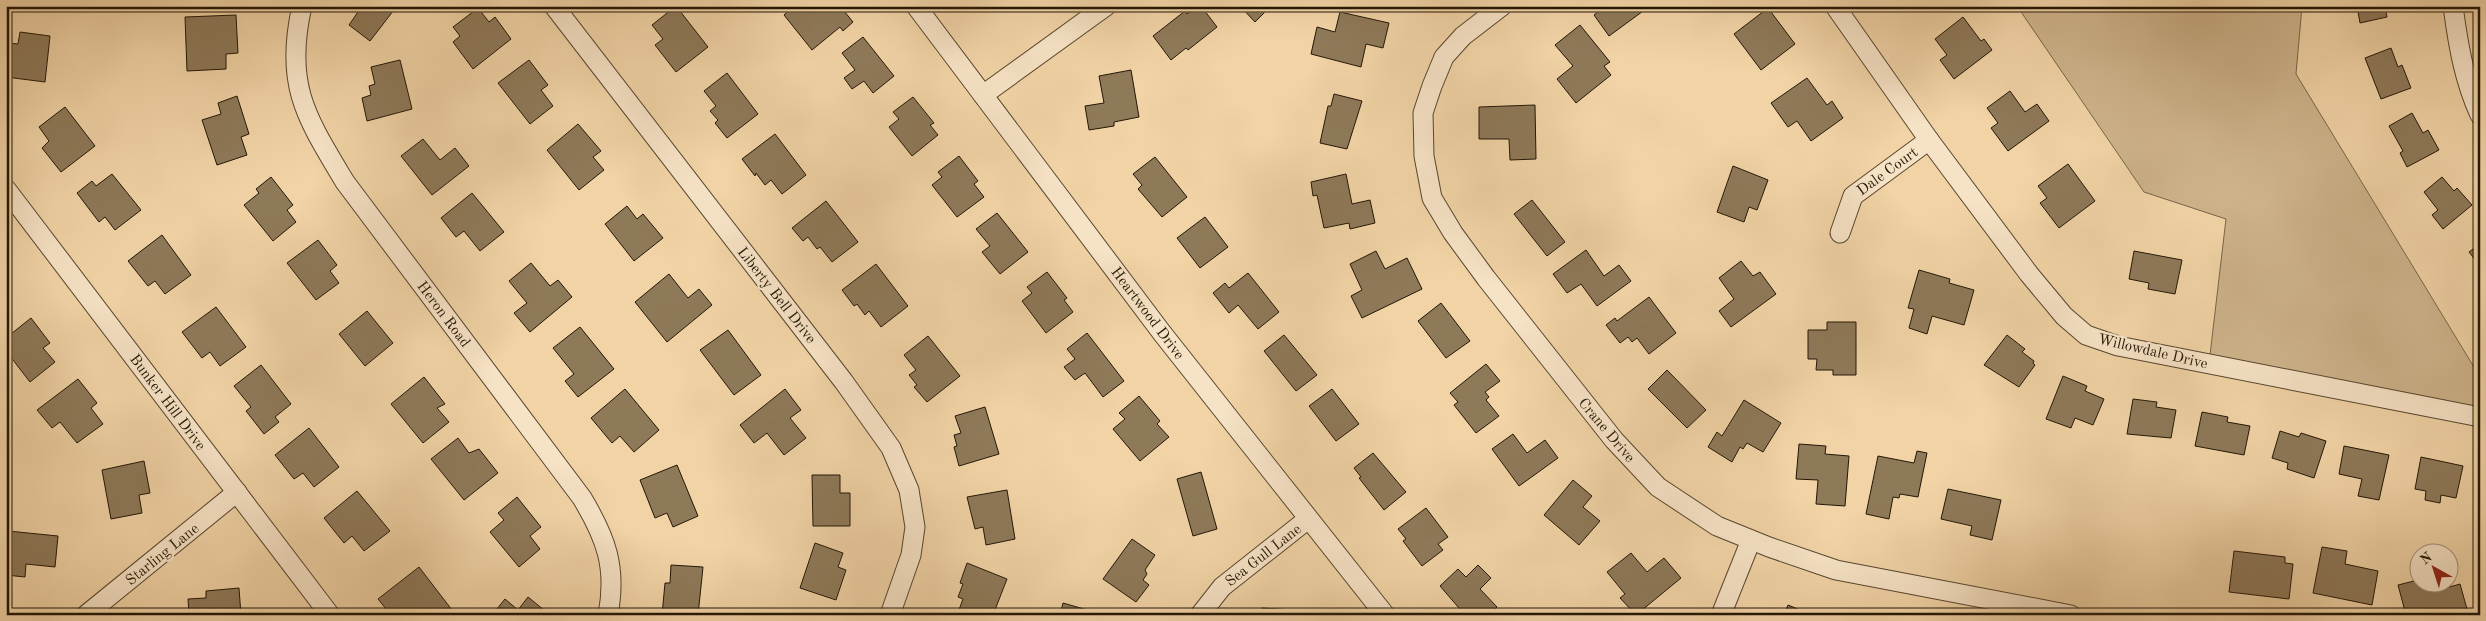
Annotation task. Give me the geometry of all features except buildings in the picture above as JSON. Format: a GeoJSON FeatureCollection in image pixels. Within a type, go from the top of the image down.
{"type":"FeatureCollection","features":[{"type":"Feature","properties":{"kind":"street","name":"Heron Road"},"geometry":{"type":"LineString","coordinates":[[302,6],[298,24],[295,61],[299,94],[314,130],[345,182],[582,498],[601,529],[611,566],[611,600],[608,615]]}},
{"type":"Feature","properties":{"kind":"street","name":"Liberty Bell Drive"},"geometry":{"type":"LineString","coordinates":[[554,6],[844,382],[891,448],[909,490],[915,527],[911,555],[890,615]]}},
{"type":"Feature","properties":{"kind":"street","name":"Heartwood Drive"},"geometry":{"type":"LineString","coordinates":[[916,6],[1162,332],[1385,615]]}},
{"type":"Feature","properties":{"kind":"street"},"geometry":{"type":"LineString","coordinates":[[983,95],[1106,6]]}},
{"type":"Feature","properties":{"kind":"street","name":"Crane Drive"},"geometry":{"type":"LineString","coordinates":[[1502,6],[1463,36],[1444,57],[1432,86],[1423,112],[1424,156],[1432,198],[1453,233],[1486,278],[1614,440],[1658,487],[1717,526],[1751,540],[1836,570],[2071,615]]}},
{"type":"Feature","properties":{"kind":"street","name":"Willowdale Drive"},"geometry":{"type":"LineString","coordinates":[[1835,6],[1929,140],[2028,274],[2064,316],[2086,334],[2118,346],[2480,417]]}},
{"type":"Feature","properties":{"kind":"street"},"geometry":{"type":"LineString","coordinates":[[2453,6],[2459,53],[2470,95],[2480,115]]}},
{"type":"Feature","properties":{"kind":"street","name":"Dale Court"},"geometry":{"type":"LineString","coordinates":[[1840,233],[1853,196],[1929,140]]}},
{"type":"Feature","properties":{"kind":"street","name":"Bunker Hill Drive"},"geometry":{"type":"LineString","coordinates":[[6,189],[330,615]]}},
{"type":"Feature","properties":{"kind":"street","name":"Starling Lane"},"geometry":{"type":"LineString","coordinates":[[86,615],[238,492]]}},
{"type":"Feature","properties":{"kind":"street","name":"Sea Gull Lane"},"geometry":{"type":"LineString","coordinates":[[1200,615],[1222,587],[1308,519]]}},
{"type":"Feature","properties":{"kind":"street"},"geometry":{"type":"LineString","coordinates":[[1721,615],[1751,540]]}},
{"type":"Feature","properties":{"kind":"shaded area"},"geometry":{"type":"Polygon","coordinates":[[[2017,6],[2302,6],[2296,74],[2480,377],[2480,415],[2210,355],[2226,219],[2144,192],[2017,6]]]}}]}
